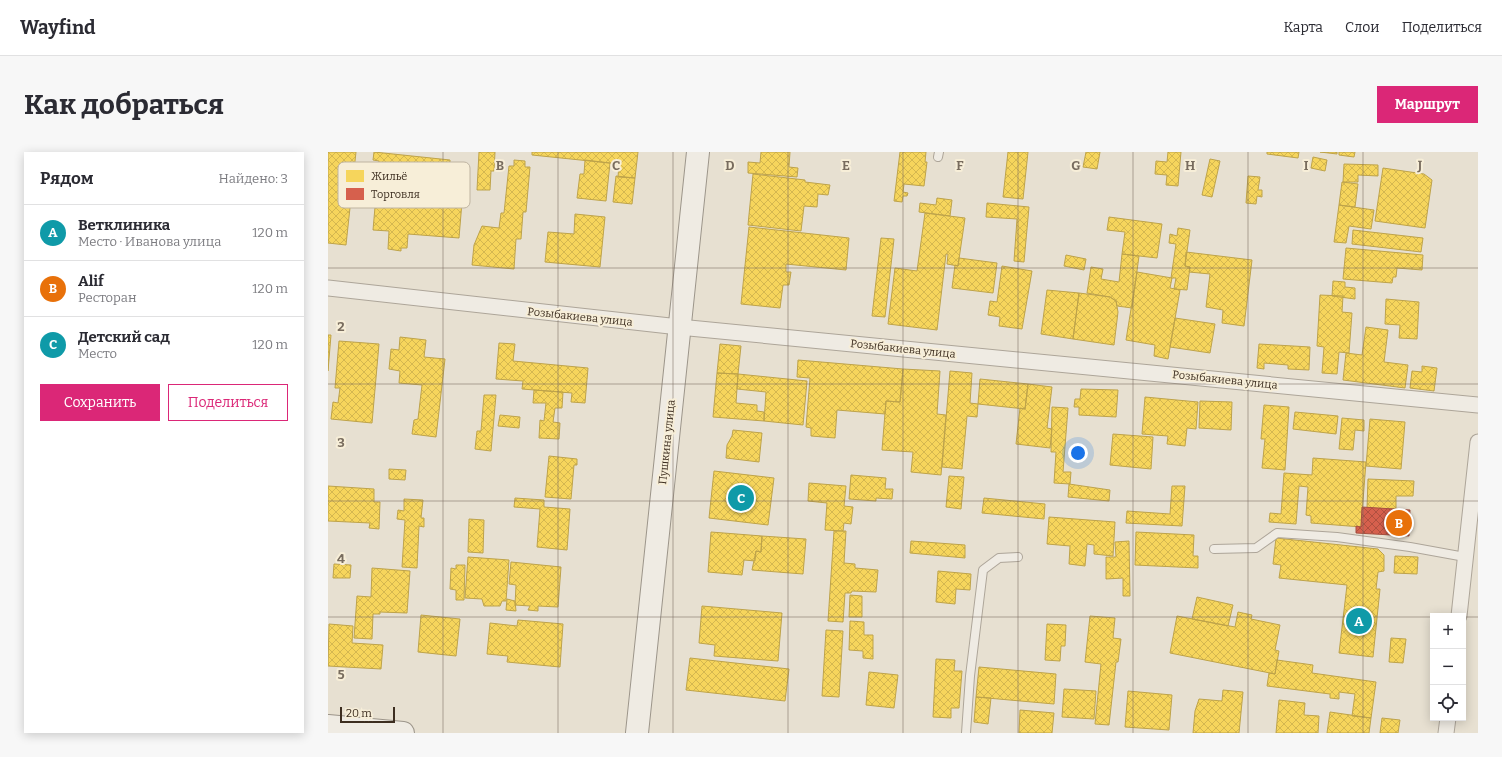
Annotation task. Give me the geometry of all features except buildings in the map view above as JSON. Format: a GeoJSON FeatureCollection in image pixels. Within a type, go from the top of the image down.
{"type":"FeatureCollection","features":[{"type":"Feature","properties":{"kind":"main road","name":"Пушкина улица"},"geometry":{"type":"LineString","coordinates":[[637,733],[698,152]]}},
{"type":"Feature","properties":{"kind":"main road"},"geometry":{"type":"LineString","coordinates":[[328,726],[403,733]]}},
{"type":"Feature","properties":{"kind":"street","name":"Розыбакиева улица"},"geometry":{"type":"LineString","coordinates":[[328,288],[679,327],[1478,405]]}},
{"type":"Feature","properties":{"kind":"street"},"geometry":{"type":"LineString","coordinates":[[1459,613],[1478,442]]}},
{"type":"Feature","properties":{"kind":"street"},"geometry":{"type":"LineString","coordinates":[[1446,733],[1448,721]]}},
{"type":"Feature","properties":{"kind":"lane"},"geometry":{"type":"LineString","coordinates":[[1214,548],[1256,548],[1277,533],[1337,537],[1410,547],[1465,557]]}},
{"type":"Feature","properties":{"kind":"lane"},"geometry":{"type":"LineString","coordinates":[[966,733],[970,676],[984,570],[999,558],[1018,558]]}},
{"type":"Feature","properties":{"kind":"place","name":"Детский сад"},"geometry":{"type":"Point","coordinates":[741,498]}},
{"type":"Feature","properties":{"kind":"place","name":"Alif"},"geometry":{"type":"Point","coordinates":[1399,523]}},
{"type":"Feature","properties":{"kind":"place","name":"Ветклиника"},"geometry":{"type":"Point","coordinates":[1359,621]}}]}
